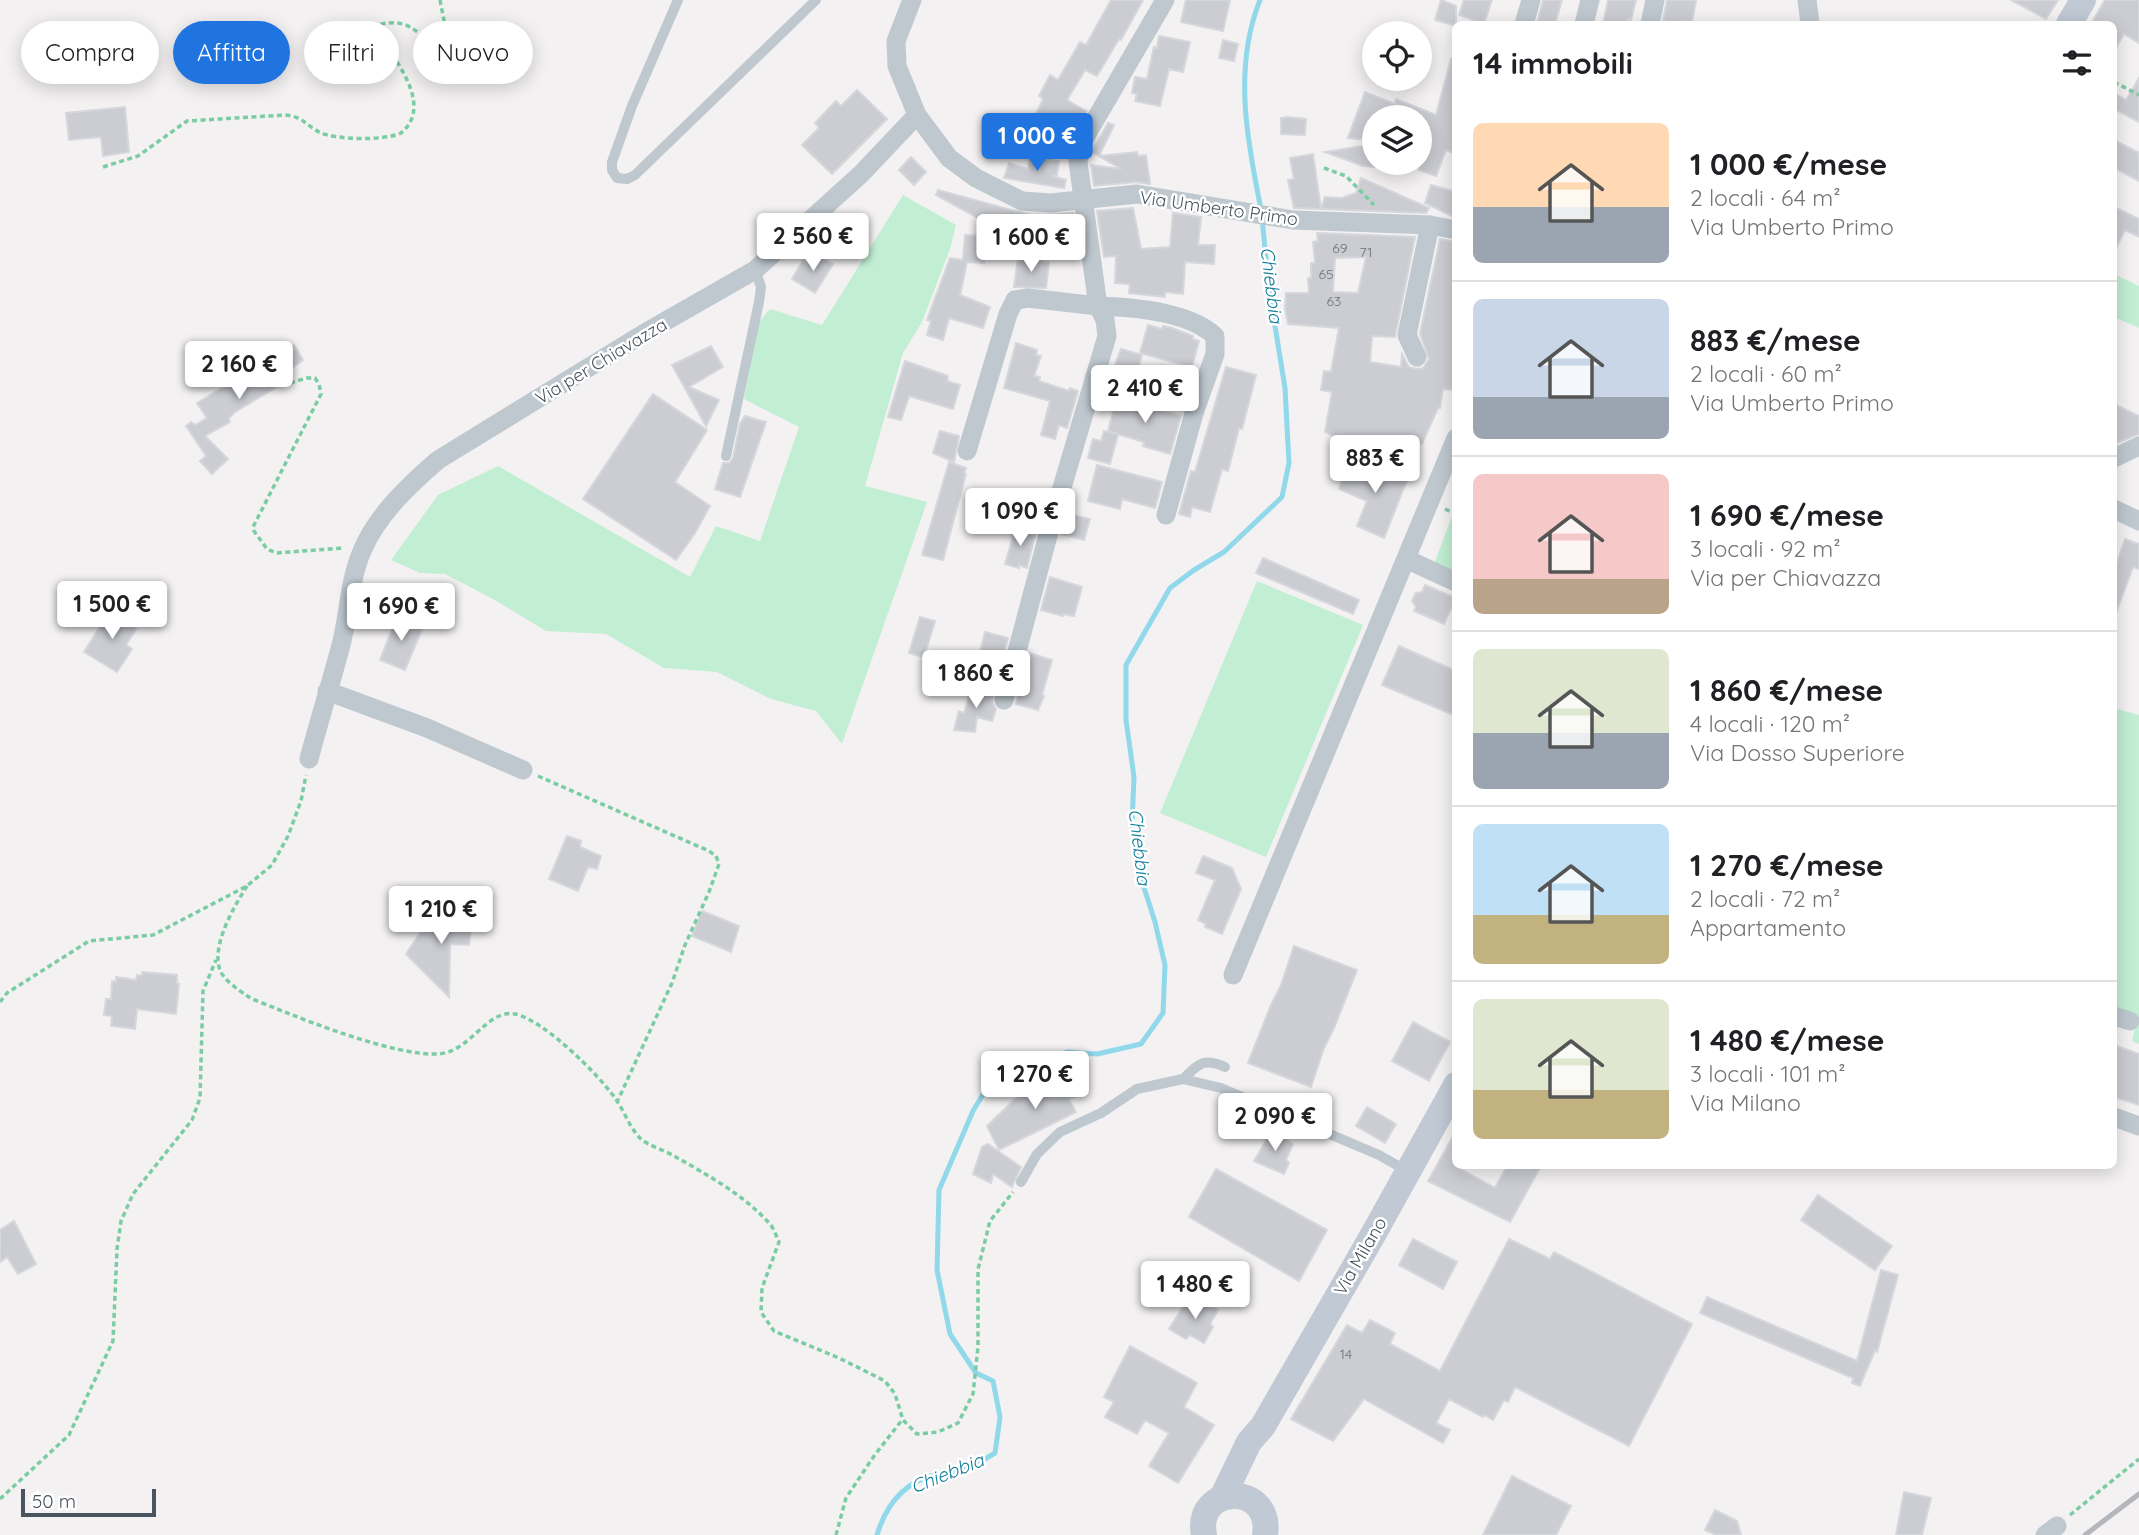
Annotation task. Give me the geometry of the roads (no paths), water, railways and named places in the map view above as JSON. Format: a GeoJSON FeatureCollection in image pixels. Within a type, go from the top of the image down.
{"type":"FeatureCollection","features":[{"type":"Feature","properties":{"kind":"main road"},"geometry":{"type":"LineString","coordinates":[[2071,21],[2083,0]]}},
{"type":"Feature","properties":{"kind":"main road","name":"Via Milano"},"geometry":{"type":"LineString","coordinates":[[1201,1530],[1206,1511],[1222,1498],[1249,1442],[1263,1426],[1452,1092]]}},
{"type":"Feature","properties":{"kind":"main road","name":"Via Milano"},"geometry":{"type":"LineString","coordinates":[[1263,1426],[1254,1473],[1266,1526]]}},
{"type":"Feature","properties":{"kind":"main road","name":"Via Milano"},"geometry":{"type":"LineString","coordinates":[[1222,1498],[1242,1496],[1266,1526]]}},
{"type":"Feature","properties":{"kind":"street"},"geometry":{"type":"LineString","coordinates":[[912,0],[896,41],[897,66],[917,115]]}},
{"type":"Feature","properties":{"kind":"street"},"geometry":{"type":"LineString","coordinates":[[1004,700],[1050,528],[1107,336],[1105,320],[1098,306],[1079,162],[1081,144],[1165,0]]}},
{"type":"Feature","properties":{"kind":"street"},"geometry":{"type":"LineString","coordinates":[[1525,21],[1531,0]]}},
{"type":"Feature","properties":{"kind":"street"},"geometry":{"type":"LineString","coordinates":[[1585,21],[1590,0]]}},
{"type":"Feature","properties":{"kind":"street"},"geometry":{"type":"LineString","coordinates":[[1651,21],[1655,0]]}},
{"type":"Feature","properties":{"kind":"street"},"geometry":{"type":"LineString","coordinates":[[1807,0],[1810,21]]}},
{"type":"Feature","properties":{"kind":"street","name":"Via Umberto Primo"},"geometry":{"type":"LineString","coordinates":[[917,115],[949,158],[998,191],[1022,201],[1085,201],[1137,194],[1293,220],[1430,225],[1452,229]]}},
{"type":"Feature","properties":{"kind":"street","name":"Via per Chiavazza"},"geometry":{"type":"LineString","coordinates":[[310,759],[362,550],[379,522],[411,483],[438,460],[643,334],[755,270],[861,174],[917,115]]}},
{"type":"Feature","properties":{"kind":"street"},"geometry":{"type":"LineString","coordinates":[[1417,356],[1407,335],[1430,225]]}},
{"type":"Feature","properties":{"kind":"street"},"geometry":{"type":"LineString","coordinates":[[967,451],[1008,314],[1015,300],[1129,306],[1177,317],[1206,327],[1215,335],[1215,354],[1166,515]]}},
{"type":"Feature","properties":{"kind":"street"},"geometry":{"type":"LineString","coordinates":[[2117,457],[2139,446]]}},
{"type":"Feature","properties":{"kind":"street"},"geometry":{"type":"LineString","coordinates":[[1233,975],[1452,454]]}},
{"type":"Feature","properties":{"kind":"street"},"geometry":{"type":"LineString","coordinates":[[2117,510],[2139,521]]}},
{"type":"Feature","properties":{"kind":"street"},"geometry":{"type":"LineString","coordinates":[[1406,559],[1452,580]]}},
{"type":"Feature","properties":{"kind":"street"},"geometry":{"type":"LineString","coordinates":[[327,691],[427,728],[523,770]]}},
{"type":"Feature","properties":{"kind":"street"},"geometry":{"type":"LineString","coordinates":[[2117,1118],[2139,1126]]}},
{"type":"Feature","properties":{"kind":"lane"},"geometry":{"type":"LineString","coordinates":[[678,0],[632,106],[612,162],[612,170],[617,178],[627,179],[635,175],[816,0]]}},
{"type":"Feature","properties":{"kind":"lane"},"geometry":{"type":"LineString","coordinates":[[726,456],[759,302],[761,287],[755,270]]}},
{"type":"Feature","properties":{"kind":"lane"},"geometry":{"type":"LineString","coordinates":[[1183,1079],[1199,1063],[1212,1061],[1225,1067]]}},
{"type":"Feature","properties":{"kind":"lane"},"geometry":{"type":"LineString","coordinates":[[1021,1182],[1037,1154],[1060,1132],[1101,1113],[1137,1089],[1183,1079],[1221,1088],[1379,1155],[1407,1171]]}},
{"type":"Feature","properties":{"kind":"waterway","name":"Chiebbia"},"geometry":{"type":"LineString","coordinates":[[1260,0],[1247,51],[1245,104],[1261,209]]}},
{"type":"Feature","properties":{"kind":"waterway","name":"Chiebbia"},"geometry":{"type":"LineString","coordinates":[[877,1535],[891,1505],[913,1484],[934,1475],[970,1468],[995,1453],[1000,1417],[993,1381],[976,1373],[950,1334],[937,1270],[939,1190],[973,1111],[985,1091],[1029,1065],[1067,1052],[1097,1054],[1141,1044],[1163,1013],[1165,965],[1140,875],[1132,824],[1134,777],[1126,720],[1126,665],[1170,588],[1224,552],[1282,497],[1289,463],[1285,388],[1269,289],[1262,218]]}},
{"type":"Feature","properties":{"kind":"railway"},"geometry":{"type":"LineString","coordinates":[[2085,1535],[2139,1494]]}}]}
